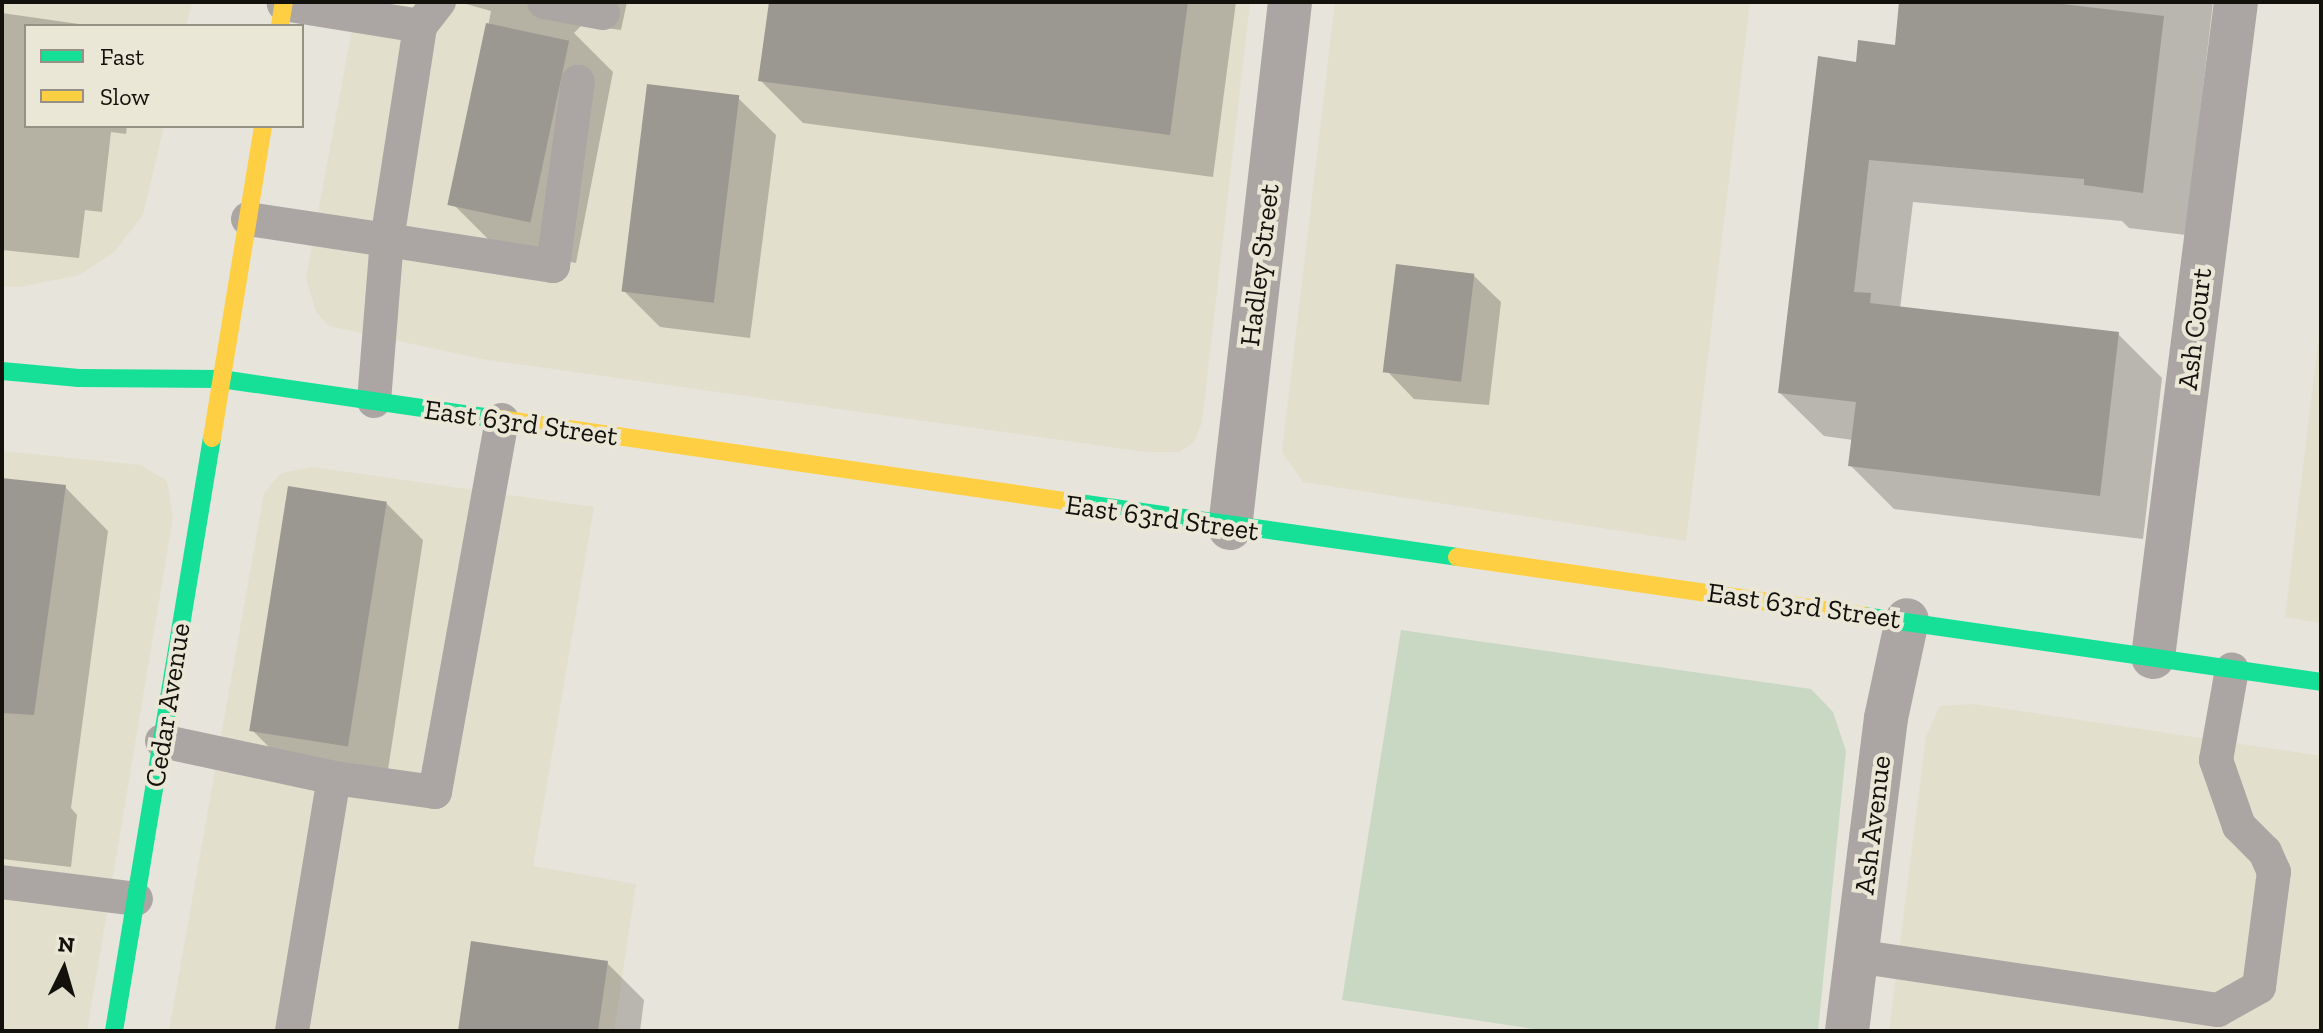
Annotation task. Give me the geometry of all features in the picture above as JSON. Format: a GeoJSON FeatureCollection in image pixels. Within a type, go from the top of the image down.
{"type":"FeatureCollection","features":[{"type":"Feature","properties":{"kind":"street","name":"Hadley Street"},"geometry":{"type":"LineString","coordinates":[[1230,528],[1290,2]]}},
{"type":"Feature","properties":{"kind":"street","name":"Ash Court"},"geometry":{"type":"LineString","coordinates":[[2153,657],[2236,2]]}},
{"type":"Feature","properties":{"kind":"street","name":"Cedar Avenue"},"geometry":{"type":"LineString","coordinates":[[114,1031],[263,128]]}},
{"type":"Feature","properties":{"kind":"street","name":"East 63rd Street"},"geometry":{"type":"LineString","coordinates":[[2,371],[88,379],[221,379],[1230,528],[1907,620],[2321,682]]}},
{"type":"Feature","properties":{"kind":"street","name":"Ash Avenue"},"geometry":{"type":"LineString","coordinates":[[1847,1031],[1888,706],[1907,620]]}},
{"type":"Feature","properties":{"kind":"lane"},"geometry":{"type":"LineString","coordinates":[[544,2],[603,13]]}},
{"type":"Feature","properties":{"kind":"lane"},"geometry":{"type":"LineString","coordinates":[[283,11],[430,14],[387,240],[374,401]]}},
{"type":"Feature","properties":{"kind":"lane"},"geometry":{"type":"LineString","coordinates":[[248,219],[553,266],[578,82]]}},
{"type":"Feature","properties":{"kind":"lane"},"geometry":{"type":"LineString","coordinates":[[162,741],[334,778],[435,792],[502,420]]}},
{"type":"Feature","properties":{"kind":"lane"},"geometry":{"type":"LineString","coordinates":[[1856,956],[2218,1010],[2259,987],[2274,872],[2265,852],[2239,826],[2216,760],[2232,669]]}},
{"type":"Feature","properties":{"kind":"lane"},"geometry":{"type":"LineString","coordinates":[[292,1031],[334,778]]}},
{"type":"Feature","properties":{"kind":"lane"},"geometry":{"type":"LineString","coordinates":[[2,882],[136,899]]}},
{"type":"Feature","properties":{"kind":"shaded area"},"geometry":{"type":"Polygon","coordinates":[[[2,2],[192,2],[186,24],[24,24],[24,128],[164,128],[143,215],[115,251],[80,275],[19,287],[2,286],[2,2]]]}},
{"type":"Feature","properties":{"kind":"shaded area"},"geometry":{"type":"Polygon","coordinates":[[[357,2],[1250,2],[1202,422],[1194,442],[1179,452],[1146,452],[482,359],[329,326],[316,312],[306,278],[357,2]]]}},
{"type":"Feature","properties":{"kind":"shaded area"},"geometry":{"type":"Polygon","coordinates":[[[1335,2],[1750,2],[1686,541],[1303,482],[1282,452],[1335,2]]]}},
{"type":"Feature","properties":{"kind":"shaded area"},"geometry":{"type":"Polygon","coordinates":[[[2321,318],[2321,623],[2285,617],[2321,318]]]}},
{"type":"Feature","properties":{"kind":"shaded area"},"geometry":{"type":"Polygon","coordinates":[[[2,451],[141,465],[167,481],[173,517],[87,1031],[2,1031],[2,451]]]}},
{"type":"Feature","properties":{"kind":"shaded area"},"geometry":{"type":"Polygon","coordinates":[[[313,467],[594,507],[533,866],[636,884],[614,1031],[169,1031],[264,493],[281,473],[313,467]]]}},
{"type":"Feature","properties":{"kind":"shaded area"},"geometry":{"type":"Polygon","coordinates":[[[1973,704],[2321,756],[2321,1031],[1889,1031],[1926,736],[1940,706],[1973,704]]]}},
{"type":"Feature","properties":{"kind":"green space"},"geometry":{"type":"Polygon","coordinates":[[[1401,630],[1811,689],[1833,712],[1846,751],[1818,1031],[1547,1031],[1342,1000],[1401,630]]]}},
{"type":"Feature","properties":{"kind":"building"},"geometry":{"type":"Polygon","coordinates":[[[769,2],[1188,2],[1170,135],[758,81],[769,2]]]}},
{"type":"Feature","properties":{"kind":"building"},"geometry":{"type":"Polygon","coordinates":[[[1899,2],[2045,2],[2164,16],[2143,193],[2084,185],[2084,179],[1869,160],[1854,292],[1871,293],[1870,303],[2119,332],[2100,496],[1848,466],[1856,402],[1778,393],[1818,56],[1856,62],[1858,40],[1895,45],[1899,2]]]}},
{"type":"Feature","properties":{"kind":"building"},"geometry":{"type":"Polygon","coordinates":[[[486,23],[569,41],[530,223],[447,205],[486,23]]]}},
{"type":"Feature","properties":{"kind":"building"},"geometry":{"type":"Polygon","coordinates":[[[647,84],[739,95],[714,303],[622,291],[647,84]]]}},
{"type":"Feature","properties":{"kind":"building"},"geometry":{"type":"Polygon","coordinates":[[[1396,264],[1474,274],[1461,382],[1383,372],[1396,264]]]}},
{"type":"Feature","properties":{"kind":"building"},"geometry":{"type":"Polygon","coordinates":[[[2,478],[66,485],[34,715],[2,713],[2,478]]]}},
{"type":"Feature","properties":{"kind":"building"},"geometry":{"type":"Polygon","coordinates":[[[288,486],[387,502],[348,747],[249,731],[288,486]]]}},
{"type":"Feature","properties":{"kind":"building"},"geometry":{"type":"Polygon","coordinates":[[[471,941],[608,961],[598,1031],[458,1031],[471,941]]]}},
{"type":"Feature","properties":{"kind":"traffic: fast"},"geometry":{"type":"LineString","coordinates":[[2,371],[79,378],[221,379],[500,419]]}},
{"type":"Feature","properties":{"kind":"traffic: fast"},"geometry":{"type":"LineString","coordinates":[[114,1031],[212,438]]}},
{"type":"Feature","properties":{"kind":"traffic: fast"},"geometry":{"type":"LineString","coordinates":[[1065,501],[1457,557]]}},
{"type":"Feature","properties":{"kind":"traffic: fast"},"geometry":{"type":"LineString","coordinates":[[1864,616],[2321,682]]}},
{"type":"Feature","properties":{"kind":"traffic: slow"},"geometry":{"type":"LineString","coordinates":[[280,24],[284,2]]}},
{"type":"Feature","properties":{"kind":"traffic: slow"},"geometry":{"type":"LineString","coordinates":[[212,438],[263,128]]}},
{"type":"Feature","properties":{"kind":"traffic: slow"},"geometry":{"type":"LineString","coordinates":[[500,419],[1065,501]]}},
{"type":"Feature","properties":{"kind":"traffic: slow"},"geometry":{"type":"LineString","coordinates":[[1457,557],[1864,616]]}}]}
